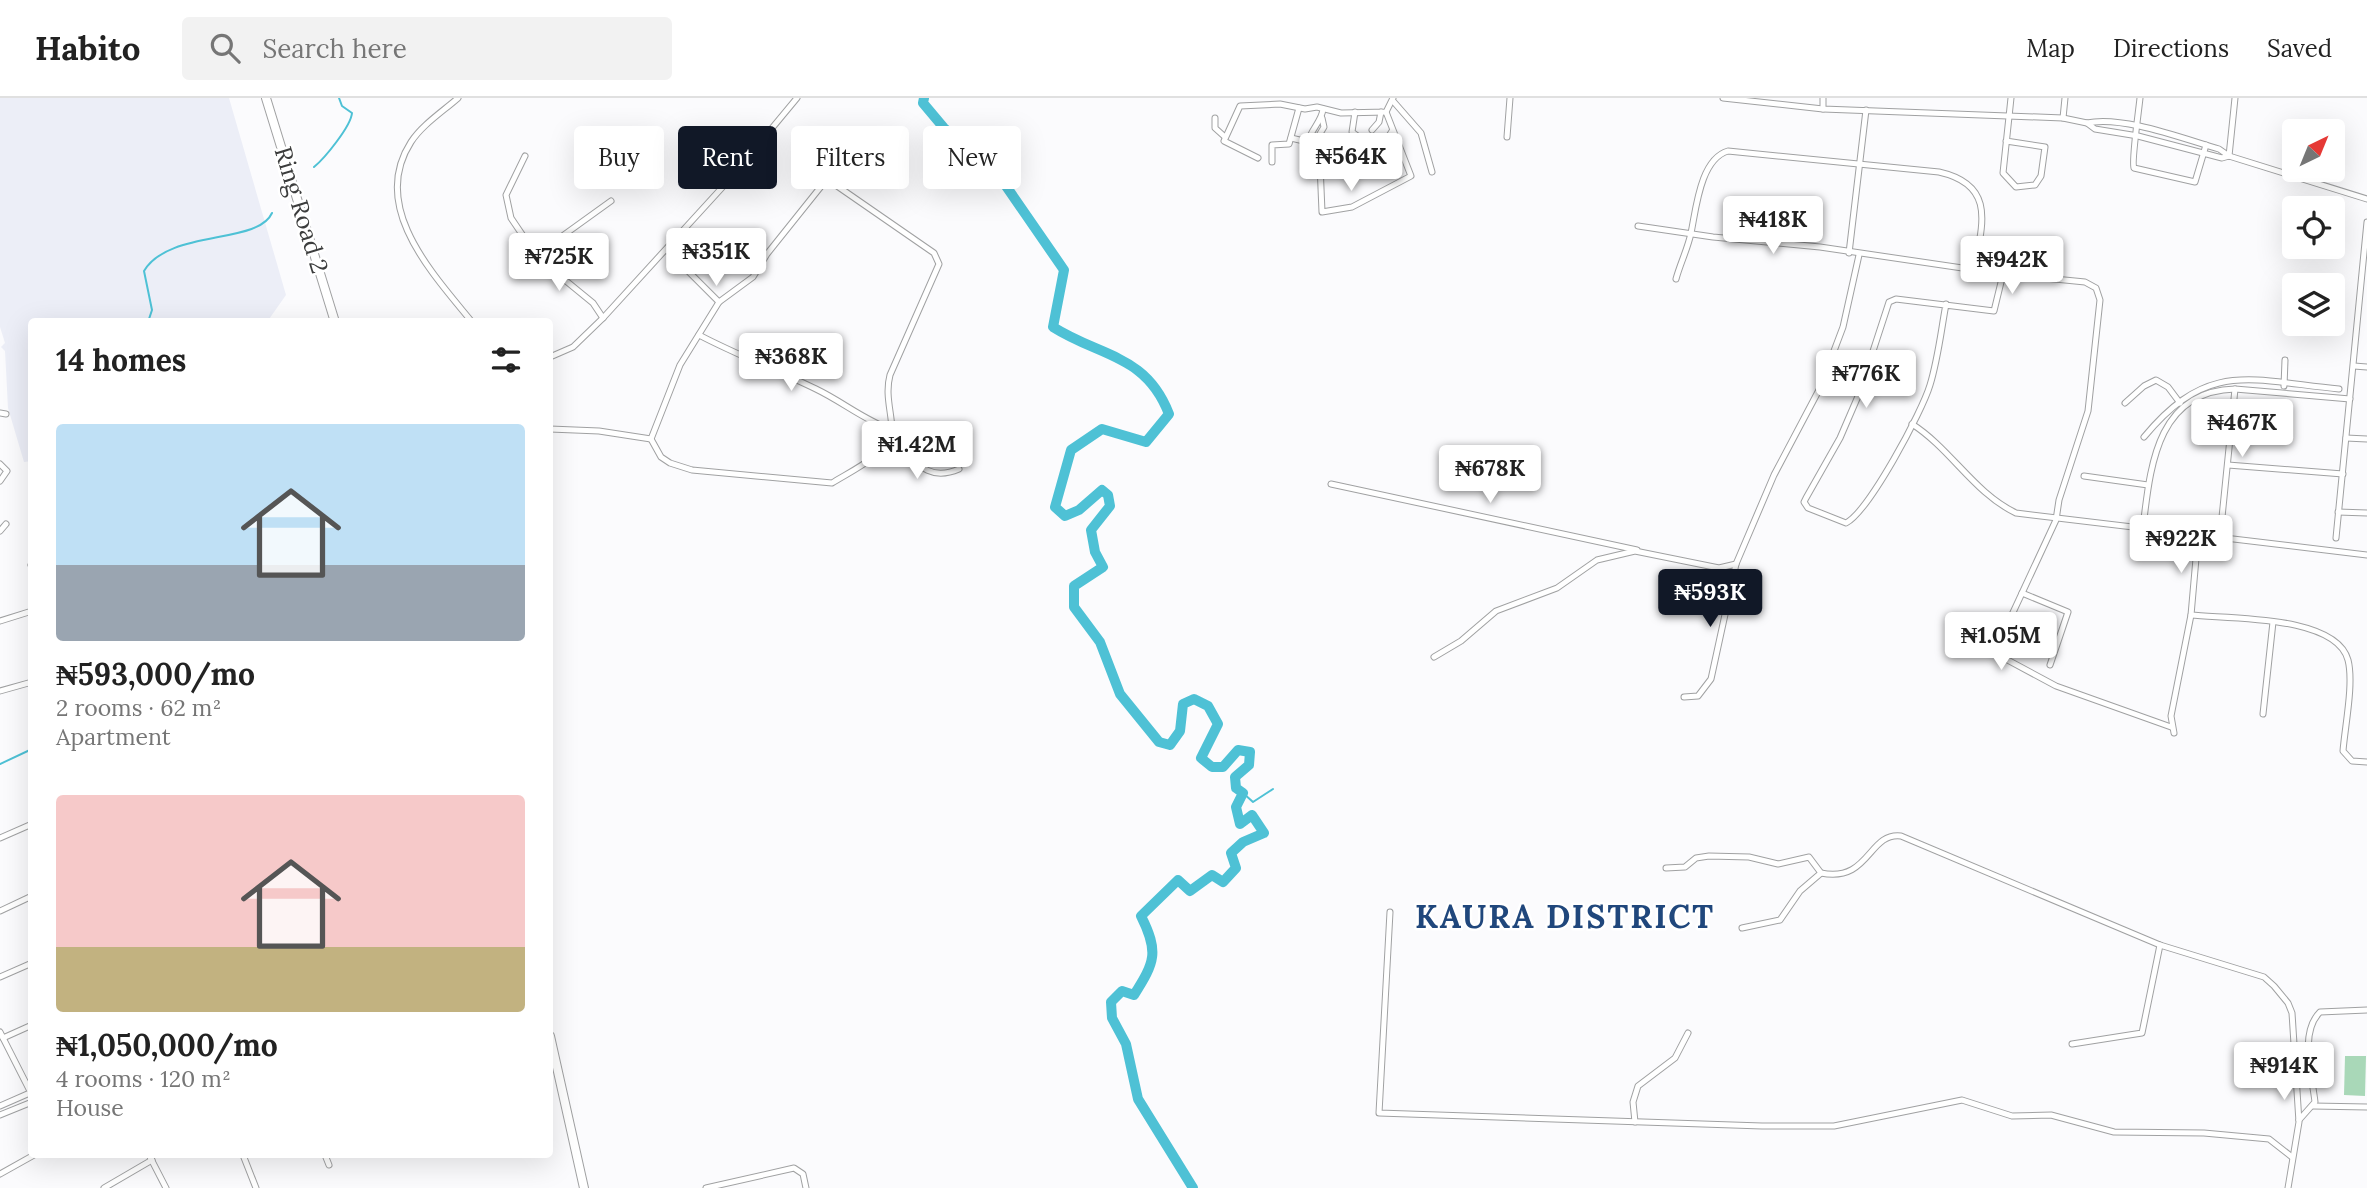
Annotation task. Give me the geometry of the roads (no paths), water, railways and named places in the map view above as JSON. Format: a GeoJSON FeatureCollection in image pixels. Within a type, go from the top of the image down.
{"type":"FeatureCollection","features":[{"type":"Feature","properties":{"kind":"main road","name":"Ring Road 2"},"geometry":{"type":"LineString","coordinates":[[266,98],[334,318]]}},
{"type":"Feature","properties":{"kind":"main road"},"geometry":{"type":"LineString","coordinates":[[553,1049],[584,1188]]}},
{"type":"Feature","properties":{"kind":"street"},"geometry":{"type":"LineString","coordinates":[[458,98],[424,127],[406,150],[397,199],[407,233],[469,318]]}},
{"type":"Feature","properties":{"kind":"street"},"geometry":{"type":"LineString","coordinates":[[553,356],[573,347],[603,318],[667,250],[797,98]]}},
{"type":"Feature","properties":{"kind":"street"},"geometry":{"type":"LineString","coordinates":[[1507,137],[1510,98]]}},
{"type":"Feature","properties":{"kind":"street"},"geometry":{"type":"LineString","coordinates":[[1723,98],[1823,109],[2009,115],[2063,118],[2087,123],[2103,121],[2206,145],[2224,151],[2229,156]]}},
{"type":"Feature","properties":{"kind":"street"},"geometry":{"type":"LineString","coordinates":[[1823,98],[1823,109]]}},
{"type":"Feature","properties":{"kind":"street"},"geometry":{"type":"LineString","coordinates":[[2006,141],[2045,147],[2041,176],[2035,185],[2020,188],[2008,181],[2003,173],[2006,141],[2011,98]]}},
{"type":"Feature","properties":{"kind":"street"},"geometry":{"type":"LineString","coordinates":[[2063,118],[2065,98]]}},
{"type":"Feature","properties":{"kind":"street"},"geometry":{"type":"LineString","coordinates":[[2140,98],[2138,136],[2131,162],[2135,169],[2195,181],[2206,145]]}},
{"type":"Feature","properties":{"kind":"street"},"geometry":{"type":"LineString","coordinates":[[2229,156],[2235,98]]}},
{"type":"Feature","properties":{"kind":"street"},"geometry":{"type":"LineString","coordinates":[[1372,130],[1393,100],[1421,133],[1432,172]]}},
{"type":"Feature","properties":{"kind":"street"},"geometry":{"type":"LineString","coordinates":[[1214,142],[1224,139],[1240,106],[1282,101],[1299,108],[1341,113],[1383,112]]}},
{"type":"Feature","properties":{"kind":"street"},"geometry":{"type":"LineString","coordinates":[[1272,162],[1272,145],[1289,144],[1299,108]]}},
{"type":"Feature","properties":{"kind":"street"},"geometry":{"type":"LineString","coordinates":[[1291,138],[1315,142],[1324,127],[1323,109]]}},
{"type":"Feature","properties":{"kind":"street"},"geometry":{"type":"LineString","coordinates":[[1849,253],[1866,110]]}},
{"type":"Feature","properties":{"kind":"street"},"geometry":{"type":"LineString","coordinates":[[1355,112],[1352,132],[1359,137]]}},
{"type":"Feature","properties":{"kind":"street"},"geometry":{"type":"LineString","coordinates":[[1373,143],[1360,144],[1342,157],[1337,157],[1336,142],[1329,143],[1320,164],[1322,212],[1352,207],[1411,176],[1383,112]]}},
{"type":"Feature","properties":{"kind":"street"},"geometry":{"type":"LineString","coordinates":[[1215,118],[1215,128],[1224,139],[1258,158]]}},
{"type":"Feature","properties":{"kind":"street"},"geometry":{"type":"LineString","coordinates":[[2087,123],[2095,129],[2138,136],[2204,154],[2229,156],[2367,199]]}},
{"type":"Feature","properties":{"kind":"street"},"geometry":{"type":"LineString","coordinates":[[1380,150],[1392,131]]}},
{"type":"Feature","properties":{"kind":"street"},"geometry":{"type":"LineString","coordinates":[[1676,279],[1691,234],[1697,196],[1711,166],[1724,151],[1860,163],[1939,172],[1956,177],[1969,186],[1981,202],[1984,215],[1974,269]]}},
{"type":"Feature","properties":{"kind":"street"},"geometry":{"type":"LineString","coordinates":[[525,156],[508,187],[506,202],[511,218],[536,255],[593,303],[603,318]]}},
{"type":"Feature","properties":{"kind":"street"},"geometry":{"type":"LineString","coordinates":[[828,178],[934,253],[939,264],[888,383],[892,430],[890,437],[881,450],[832,483],[692,470],[670,463],[654,449],[651,439],[681,365],[719,302],[753,277],[766,254],[828,178]]}},
{"type":"Feature","properties":{"kind":"street"},"geometry":{"type":"LineString","coordinates":[[536,255],[611,201]]}},
{"type":"Feature","properties":{"kind":"street"},"geometry":{"type":"LineString","coordinates":[[2336,538],[2367,222]]}},
{"type":"Feature","properties":{"kind":"street"},"geometry":{"type":"LineString","coordinates":[[1638,226],[2003,274],[2085,282],[2099,293],[2095,371],[2088,411],[2059,500],[2056,520],[1997,645],[1998,654],[2056,686],[2173,730],[2177,674],[2191,615],[2198,536]]}},
{"type":"Feature","properties":{"kind":"street"},"geometry":{"type":"LineString","coordinates":[[667,250],[719,302]]}},
{"type":"Feature","properties":{"kind":"street"},"geometry":{"type":"LineString","coordinates":[[1684,697],[1698,696],[1711,679],[1736,564],[1777,467],[1820,388],[1843,327],[1858,255]]}},
{"type":"Feature","properties":{"kind":"street"},"geometry":{"type":"LineString","coordinates":[[1946,304],[1930,385],[1912,424],[1868,501],[1849,522],[1841,523],[1805,505],[1859,394],[1889,302],[1946,304],[1994,311],[2003,274]]}},
{"type":"Feature","properties":{"kind":"street"},"geometry":{"type":"LineString","coordinates":[[699,335],[739,356],[818,390],[871,422],[892,430]]}},
{"type":"Feature","properties":{"kind":"street"},"geometry":{"type":"LineString","coordinates":[[2283,393],[2285,360]]}},
{"type":"Feature","properties":{"kind":"street"},"geometry":{"type":"LineString","coordinates":[[2354,366],[2367,367]]}},
{"type":"Feature","properties":{"kind":"street"},"geometry":{"type":"LineString","coordinates":[[2125,403],[2144,386],[2156,380],[2168,387],[2184,408]]}},
{"type":"Feature","properties":{"kind":"street"},"geometry":{"type":"LineString","coordinates":[[2144,437],[2178,401],[2221,381],[2339,388]]}},
{"type":"Feature","properties":{"kind":"street"},"geometry":{"type":"LineString","coordinates":[[2144,519],[2148,485],[2160,438],[2167,425],[2184,408],[2213,392],[2235,389],[2350,399]]}},
{"type":"Feature","properties":{"kind":"street"},"geometry":{"type":"LineString","coordinates":[[2221,527],[2235,389]]}},
{"type":"Feature","properties":{"kind":"street"},"geometry":{"type":"LineString","coordinates":[[1912,424],[1933,438],[1959,466],[2007,509],[2025,516],[2367,555]]}},
{"type":"Feature","properties":{"kind":"street"},"geometry":{"type":"LineString","coordinates":[[553,429],[599,431],[651,439]]}},
{"type":"Feature","properties":{"kind":"street"},"geometry":{"type":"LineString","coordinates":[[890,437],[920,468],[945,473],[959,469]]}},
{"type":"Feature","properties":{"kind":"street"},"geometry":{"type":"LineString","coordinates":[[2346,438],[2367,439]]}},
{"type":"Feature","properties":{"kind":"street"},"geometry":{"type":"LineString","coordinates":[[0,464],[7,471],[0,481]]}},
{"type":"Feature","properties":{"kind":"street"},"geometry":{"type":"LineString","coordinates":[[2228,465],[2343,474]]}},
{"type":"Feature","properties":{"kind":"street"},"geometry":{"type":"LineString","coordinates":[[2084,476],[2148,485]]}},
{"type":"Feature","properties":{"kind":"street"},"geometry":{"type":"LineString","coordinates":[[1331,484],[1719,568],[1736,564]]}},
{"type":"Feature","properties":{"kind":"street"},"geometry":{"type":"LineString","coordinates":[[2338,512],[2367,513]]}},
{"type":"Feature","properties":{"kind":"street"},"geometry":{"type":"LineString","coordinates":[[0,531],[6,524]]}},
{"type":"Feature","properties":{"kind":"street"},"geometry":{"type":"LineString","coordinates":[[1434,657],[1461,640],[1496,611],[1558,588],[1597,560],[1644,551]]}},
{"type":"Feature","properties":{"kind":"street"},"geometry":{"type":"LineString","coordinates":[[2022,593],[2068,612],[2050,665]]}},
{"type":"Feature","properties":{"kind":"street"},"geometry":{"type":"LineString","coordinates":[[0,621],[28,612]]}},
{"type":"Feature","properties":{"kind":"street"},"geometry":{"type":"LineString","coordinates":[[2191,615],[2273,622],[2316,629],[2327,634],[2342,648],[2348,673],[2343,751],[2352,761],[2367,762]]}},
{"type":"Feature","properties":{"kind":"street"},"geometry":{"type":"LineString","coordinates":[[2263,714],[2273,622]]}},
{"type":"Feature","properties":{"kind":"street"},"geometry":{"type":"LineString","coordinates":[[0,691],[28,683]]}},
{"type":"Feature","properties":{"kind":"street"},"geometry":{"type":"LineString","coordinates":[[0,838],[28,826]]}},
{"type":"Feature","properties":{"kind":"street"},"geometry":{"type":"LineString","coordinates":[[1666,868],[1685,867],[1696,859],[1709,856],[1749,857],[1778,864],[1809,857],[1821,873],[1834,876],[1849,873],[1883,840],[1894,835],[1901,836],[2160,945],[2264,976],[2281,993],[2292,1013],[2299,1120],[2288,1188]]}},
{"type":"Feature","properties":{"kind":"street"},"geometry":{"type":"LineString","coordinates":[[1742,928],[1780,920],[1800,891],[1821,873]]}},
{"type":"Feature","properties":{"kind":"street"},"geometry":{"type":"LineString","coordinates":[[0,911],[28,898]]}},
{"type":"Feature","properties":{"kind":"street"},"geometry":{"type":"LineString","coordinates":[[1390,912],[1379,1114],[1834,1126],[1962,1100],[2012,1116],[2051,1115],[2114,1132],[2204,1133],[2269,1139],[2292,1157]]}},
{"type":"Feature","properties":{"kind":"street"},"geometry":{"type":"LineString","coordinates":[[2072,1044],[2142,1033],[2160,945]]}},
{"type":"Feature","properties":{"kind":"street"},"geometry":{"type":"LineString","coordinates":[[0,977],[28,965]]}},
{"type":"Feature","properties":{"kind":"street"},"geometry":{"type":"LineString","coordinates":[[2299,1120],[2315,1102],[2310,1061],[2311,1024],[2320,1012],[2367,1010]]}},
{"type":"Feature","properties":{"kind":"street"},"geometry":{"type":"LineString","coordinates":[[28,1026],[1,1035],[28,1088]]}},
{"type":"Feature","properties":{"kind":"street"},"geometry":{"type":"LineString","coordinates":[[1634,1122],[1633,1102],[1638,1086],[1675,1058],[1688,1033]]}},
{"type":"Feature","properties":{"kind":"street"},"geometry":{"type":"LineString","coordinates":[[0,1106],[28,1095]]}},
{"type":"Feature","properties":{"kind":"street"},"geometry":{"type":"LineString","coordinates":[[0,1115],[28,1104]]}},
{"type":"Feature","properties":{"kind":"street"},"geometry":{"type":"LineString","coordinates":[[2313,1106],[2367,1107]]}},
{"type":"Feature","properties":{"kind":"street"},"geometry":{"type":"LineString","coordinates":[[0,1174],[29,1158]]}},
{"type":"Feature","properties":{"kind":"street"},"geometry":{"type":"LineString","coordinates":[[104,1188],[150,1158],[166,1188]]}},
{"type":"Feature","properties":{"kind":"street"},"geometry":{"type":"LineString","coordinates":[[244,1158],[256,1188]]}},
{"type":"Feature","properties":{"kind":"street"},"geometry":{"type":"LineString","coordinates":[[326,1158],[329,1165]]}},
{"type":"Feature","properties":{"kind":"street"},"geometry":{"type":"LineString","coordinates":[[706,1188],[794,1168],[803,1174],[806,1188]]}},
{"type":"Feature","properties":{"kind":"waterway"},"geometry":{"type":"LineString","coordinates":[[314,167],[337,142],[351,119],[352,113],[342,106],[339,98]]}},
{"type":"Feature","properties":{"kind":"waterway"},"geometry":{"type":"LineString","coordinates":[[924,98],[923,103],[944,128],[997,173],[1064,270],[1053,327],[1135,368],[1148,379],[1169,414],[1146,442],[1102,429],[1071,450],[1055,507],[1065,516],[1079,510],[1102,490],[1108,495],[1110,506],[1091,530],[1095,552],[1103,567],[1074,586],[1074,607],[1100,642],[1120,694],[1159,742],[1170,745],[1180,731],[1183,704],[1194,699],[1208,706],[1218,724],[1201,758],[1212,767],[1223,767],[1238,750],[1250,752],[1249,765],[1235,777],[1236,788],[1243,793],[1236,807],[1240,824],[1252,815],[1264,833],[1243,842],[1231,853],[1236,868],[1223,882],[1212,875],[1190,891],[1178,880],[1141,916],[1152,948],[1150,965],[1134,995],[1122,991],[1111,1002],[1112,1018],[1126,1044],[1138,1099],[1193,1188]]}},
{"type":"Feature","properties":{"kind":"waterway"},"geometry":{"type":"LineString","coordinates":[[149,318],[152,310],[144,271],[156,258],[192,243],[250,230],[264,223],[272,213]]}},
{"type":"Feature","properties":{"kind":"waterway"},"geometry":{"type":"LineString","coordinates":[[0,764],[28,751]]}},
{"type":"Feature","properties":{"kind":"waterway"},"geometry":{"type":"LineString","coordinates":[[1243,793],[1253,802],[1273,789]]}},
{"type":"Feature","properties":{"kind":"district","name":"KAURA DISTRICT"},"geometry":{"type":"Point","coordinates":[1565,917]}}]}
